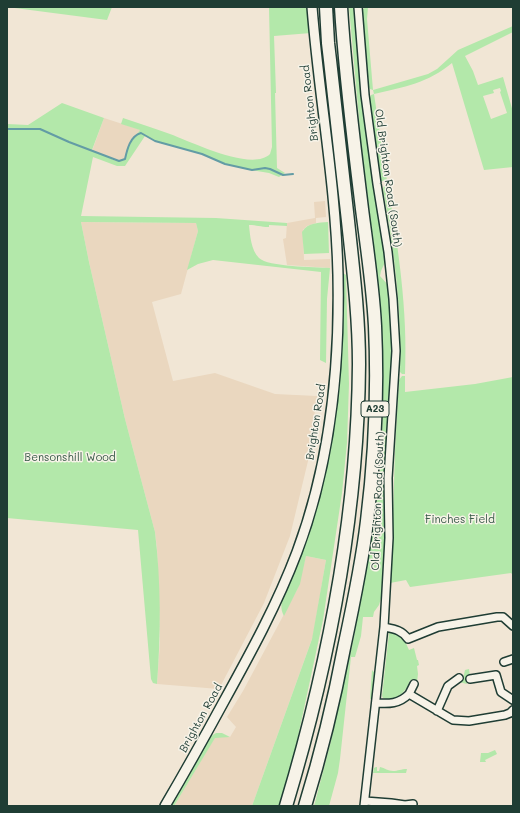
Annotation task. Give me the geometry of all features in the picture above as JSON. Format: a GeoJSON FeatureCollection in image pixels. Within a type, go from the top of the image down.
{"type":"FeatureCollection","features":[{"type":"Feature","properties":{"kind":"highway","name":"A23"},"geometry":{"type":"LineString","coordinates":[[286,806],[322,674],[337,595],[349,518],[357,436],[359,362],[355,289],[326,7]]}},
{"type":"Feature","properties":{"kind":"highway","name":"A23"},"geometry":{"type":"LineString","coordinates":[[305,806],[315,775],[338,681],[355,597],[368,521],[374,437],[376,362],[374,317],[371,280],[352,126],[341,7]]}},
{"type":"Feature","properties":{"kind":"street","name":"Brighton Road"},"geometry":{"type":"LineString","coordinates":[[165,806],[247,661],[281,591],[303,535],[313,502],[326,443],[334,390],[338,275],[333,190],[316,53],[312,7]]}},
{"type":"Feature","properties":{"kind":"street","name":"Old Brighton Road (South)"},"geometry":{"type":"LineString","coordinates":[[358,7],[365,94],[388,252],[395,322],[395,375],[388,478],[389,538],[384,627],[364,804]]}},
{"type":"Feature","properties":{"kind":"street"},"geometry":{"type":"LineString","coordinates":[[384,627],[398,630],[404,634],[410,643],[433,629],[497,617],[502,618],[513,626]]}},
{"type":"Feature","properties":{"kind":"street"},"geometry":{"type":"LineString","coordinates":[[504,662],[513,659]]}},
{"type":"Feature","properties":{"kind":"street"},"geometry":{"type":"LineString","coordinates":[[470,679],[496,675],[500,690],[503,694],[513,700]]}},
{"type":"Feature","properties":{"kind":"street"},"geometry":{"type":"LineString","coordinates":[[437,711],[448,686],[460,678]]}},
{"type":"Feature","properties":{"kind":"street"},"geometry":{"type":"LineString","coordinates":[[376,703],[389,704],[397,702],[409,694],[414,684]]}},
{"type":"Feature","properties":{"kind":"street"},"geometry":{"type":"LineString","coordinates":[[409,694],[451,720],[459,721],[507,715],[513,710]]}},
{"type":"Feature","properties":{"kind":"street"},"geometry":{"type":"LineString","coordinates":[[364,804],[391,802],[405,805],[413,804]]}},
{"type":"Feature","properties":{"kind":"shaded area"},"geometry":{"type":"Polygon","coordinates":[[[104,118],[141,130],[127,148],[125,159],[121,161],[116,161],[92,151],[104,118]]]}},
{"type":"Feature","properties":{"kind":"shaded area"},"geometry":{"type":"Polygon","coordinates":[[[325,201],[326,217],[316,218],[316,223],[307,226],[303,230],[304,260],[330,259],[330,268],[287,265],[283,239],[286,238],[287,223],[315,218],[314,202],[325,201]]]}},
{"type":"Feature","properties":{"kind":"shaded area"},"geometry":{"type":"Polygon","coordinates":[[[81,222],[196,223],[198,231],[181,294],[152,302],[173,381],[215,373],[275,394],[317,396],[308,461],[290,536],[264,603],[219,689],[157,684],[160,642],[157,548],[155,532],[125,419],[81,222]]]}},
{"type":"Feature","properties":{"kind":"shaded area"},"geometry":{"type":"Polygon","coordinates":[[[306,556],[326,560],[313,636],[252,806],[174,806],[215,737],[230,737],[236,727],[227,717],[243,691],[298,588],[306,556]]]}},
{"type":"Feature","properties":{"kind":"green space"},"geometry":{"type":"Polygon","coordinates":[[[7,7],[112,7],[107,20],[7,7]]]}},
{"type":"Feature","properties":{"kind":"green space","name":"Bensonshill Wood"},"geometry":{"type":"Polygon","coordinates":[[[269,7],[307,7],[311,33],[274,36],[277,168],[285,173],[279,177],[269,173],[225,164],[202,154],[155,141],[145,136],[125,166],[117,166],[93,157],[81,216],[216,218],[287,223],[287,226],[269,225],[269,227],[249,225],[250,238],[256,255],[264,261],[281,265],[330,268],[327,299],[326,363],[320,360],[321,272],[213,260],[198,264],[187,270],[198,231],[196,223],[81,222],[125,419],[155,532],[160,608],[157,684],[153,683],[151,679],[138,530],[7,518],[7,124],[28,125],[62,103],[104,118],[92,150],[116,161],[125,159],[127,148],[140,130],[121,124],[123,118],[222,154],[250,160],[261,159],[270,154],[272,147],[269,7]]]}},
{"type":"Feature","properties":{"kind":"green space"},"geometry":{"type":"Polygon","coordinates":[[[349,7],[354,7],[362,91],[386,260],[380,276],[389,286],[393,350],[385,555],[382,595],[379,605],[374,612],[373,617],[363,617],[361,636],[355,657],[351,657],[338,773],[329,806],[314,806],[330,745],[354,637],[373,529],[381,464],[383,357],[378,280],[361,141],[349,7]]]}},
{"type":"Feature","properties":{"kind":"green space"},"geometry":{"type":"Polygon","coordinates":[[[368,7],[367,19],[373,90],[369,87],[362,10],[368,7]]]}},
{"type":"Feature","properties":{"kind":"green space"},"geometry":{"type":"Polygon","coordinates":[[[513,26],[513,32],[465,56],[478,85],[503,77],[513,112],[513,167],[484,170],[452,63],[425,80],[374,94],[373,90],[428,74],[437,69],[458,50],[513,26]],[[500,88],[493,90],[494,93],[483,96],[491,119],[507,113],[500,92],[500,88]]]}},
{"type":"Feature","properties":{"kind":"green space"},"geometry":{"type":"Polygon","coordinates":[[[374,94],[387,181],[381,181],[369,100],[371,95],[374,94]]]}},
{"type":"Feature","properties":{"kind":"green space"},"geometry":{"type":"Polygon","coordinates":[[[388,185],[399,256],[404,303],[406,350],[405,374],[400,372],[400,326],[396,280],[391,234],[383,189],[384,186],[388,185]]]}},
{"type":"Feature","properties":{"kind":"green space"},"geometry":{"type":"Polygon","coordinates":[[[328,222],[329,253],[304,254],[302,232],[304,229],[310,225],[328,222]]]}},
{"type":"Feature","properties":{"kind":"green space"},"geometry":{"type":"Polygon","coordinates":[[[343,273],[346,275],[349,384],[347,443],[342,493],[323,620],[291,769],[279,806],[252,806],[312,639],[326,560],[306,556],[300,584],[284,616],[281,608],[283,597],[319,491],[343,273]]]}},
{"type":"Feature","properties":{"kind":"green space","name":"Finches Field"},"geometry":{"type":"Polygon","coordinates":[[[402,376],[405,376],[405,392],[475,384],[513,377],[513,575],[511,573],[410,587],[406,580],[390,583],[399,380],[402,376]]]}},
{"type":"Feature","properties":{"kind":"green space"},"geometry":{"type":"Polygon","coordinates":[[[395,631],[404,639],[409,650],[414,648],[419,665],[417,666],[417,682],[410,680],[404,692],[392,699],[388,699],[383,698],[382,696],[389,633],[395,631]]]}},
{"type":"Feature","properties":{"kind":"green space"},"geometry":{"type":"Polygon","coordinates":[[[469,669],[470,676],[466,677],[467,684],[459,682],[463,679],[465,670],[469,669]]]}},
{"type":"Feature","properties":{"kind":"green space"},"geometry":{"type":"Polygon","coordinates":[[[372,670],[375,673],[373,699],[370,699],[372,670]]]}},
{"type":"Feature","properties":{"kind":"green space"},"geometry":{"type":"Polygon","coordinates":[[[216,733],[222,733],[230,737],[215,738],[174,806],[168,806],[208,738],[216,733]]]}},
{"type":"Feature","properties":{"kind":"green space"},"geometry":{"type":"Polygon","coordinates":[[[495,750],[497,754],[485,760],[486,762],[480,762],[481,753],[488,753],[495,750]]]}},
{"type":"Feature","properties":{"kind":"green space"},"geometry":{"type":"Polygon","coordinates":[[[376,767],[377,771],[379,771],[380,767],[391,771],[407,769],[406,773],[373,773],[374,768],[376,767]]]}},
{"type":"Feature","properties":{"kind":"waterway"},"geometry":{"type":"LineString","coordinates":[[7,129],[40,129],[119,161],[125,159],[132,140],[141,133],[155,141],[202,154],[225,164],[252,170],[265,168],[283,175],[293,174]]}}]}
